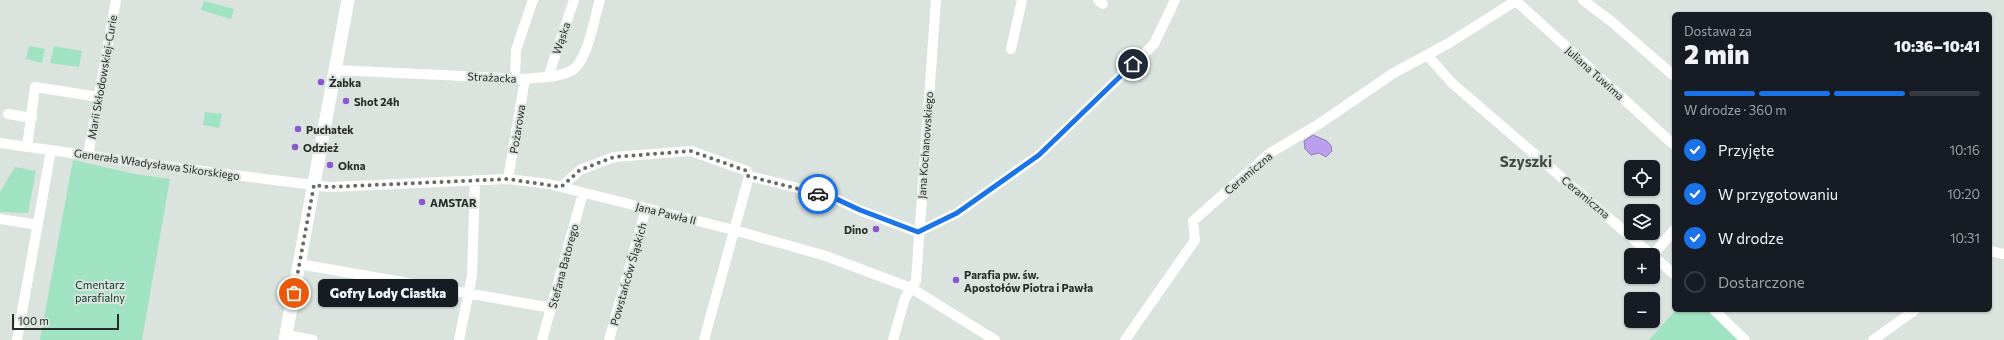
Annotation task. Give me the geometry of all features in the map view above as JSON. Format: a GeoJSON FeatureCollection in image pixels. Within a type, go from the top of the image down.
{"type":"FeatureCollection","features":[{"type":"Feature","properties":{"kind":"main road"},"geometry":{"type":"LineString","coordinates":[[286,338],[348,0]]}},
{"type":"Feature","properties":{"kind":"street","name":"Marii Skłodowskiej-Curie"},"geometry":{"type":"LineString","coordinates":[[88,155],[116,0]]}},
{"type":"Feature","properties":{"kind":"street","name":"Pożarowa"},"geometry":{"type":"LineString","coordinates":[[508,179],[520,78],[516,50],[533,0]]}},
{"type":"Feature","properties":{"kind":"street","name":"Wąska"},"geometry":{"type":"LineString","coordinates":[[548,77],[574,0]]}},
{"type":"Feature","properties":{"kind":"street","name":"Strażacka"},"geometry":{"type":"LineString","coordinates":[[335,70],[520,78],[548,77],[572,70],[581,62],[600,0]]}},
{"type":"Feature","properties":{"kind":"street","name":"Jana Kochanowskiego"},"geometry":{"type":"LineString","coordinates":[[893,340],[905,298],[916,281],[918,232],[936,0]]}},
{"type":"Feature","properties":{"kind":"street"},"geometry":{"type":"LineString","coordinates":[[1011,49],[1022,0]]}},
{"type":"Feature","properties":{"kind":"street"},"geometry":{"type":"LineString","coordinates":[[748,176],[830,196],[860,210],[918,232],[957,213],[1039,155],[1154,44],[1175,0]]}},
{"type":"Feature","properties":{"kind":"street","name":"Ceramiczna"},"geometry":{"type":"LineString","coordinates":[[1125,340],[1195,240],[1193,221],[1270,153],[1320,124],[1392,74],[1427,55],[1517,0]]}},
{"type":"Feature","properties":{"kind":"street","name":"Juliana Tuwima"},"geometry":{"type":"LineString","coordinates":[[1517,0],[1672,143]]}},
{"type":"Feature","properties":{"kind":"street"},"geometry":{"type":"LineString","coordinates":[[1583,0],[1612,22],[1672,74]]}},
{"type":"Feature","properties":{"kind":"street","name":"Ceramiczna"},"geometry":{"type":"LineString","coordinates":[[1427,55],[1453,84],[1646,248]]}},
{"type":"Feature","properties":{"kind":"street"},"geometry":{"type":"LineString","coordinates":[[27,147],[35,87],[99,97]]}},
{"type":"Feature","properties":{"kind":"street"},"geometry":{"type":"LineString","coordinates":[[8,114],[32,118]]}},
{"type":"Feature","properties":{"kind":"street","name":"Generała Władysława Sikorskiego"},"geometry":{"type":"LineString","coordinates":[[0,143],[170,167],[314,185]]}},
{"type":"Feature","properties":{"kind":"street"},"geometry":{"type":"LineString","coordinates":[[17,340],[51,150]]}},
{"type":"Feature","properties":{"kind":"street"},"geometry":{"type":"LineString","coordinates":[[561,187],[580,170],[614,157],[691,151],[747,171],[748,176],[734,222],[734,230],[704,340]]}},
{"type":"Feature","properties":{"kind":"street","name":"Jana Pawła II"},"geometry":{"type":"LineString","coordinates":[[314,185],[329,187],[508,179],[561,187],[734,230],[826,256],[911,288],[994,340]]}},
{"type":"Feature","properties":{"kind":"street"},"geometry":{"type":"LineString","coordinates":[[460,340],[470,295],[472,276],[475,180]]}},
{"type":"Feature","properties":{"kind":"street","name":"Stefana Batorego"},"geometry":{"type":"LineString","coordinates":[[542,340],[583,193]]}},
{"type":"Feature","properties":{"kind":"street","name":"Powstańców Śląskich"},"geometry":{"type":"LineString","coordinates":[[609,340],[646,208]]}},
{"type":"Feature","properties":{"kind":"street"},"geometry":{"type":"LineString","coordinates":[[0,219],[38,226]]}},
{"type":"Feature","properties":{"kind":"street"},"geometry":{"type":"LineString","coordinates":[[1658,248],[1672,232]]}},
{"type":"Feature","properties":{"kind":"street"},"geometry":{"type":"LineString","coordinates":[[1992,251],[2004,254]]}},
{"type":"Feature","properties":{"kind":"street","name":"Ceramiczna"},"geometry":{"type":"LineString","coordinates":[[1660,261],[1672,272]]}},
{"type":"Feature","properties":{"kind":"street"},"geometry":{"type":"LineString","coordinates":[[299,264],[470,295],[552,308]]}},
{"type":"Feature","properties":{"kind":"street"},"geometry":{"type":"LineString","coordinates":[[1716,312],[1745,340]]}},
{"type":"Feature","properties":{"kind":"street"},"geometry":{"type":"LineString","coordinates":[[1873,340],[1912,312]]}},
{"type":"Feature","properties":{"kind":"street"},"geometry":{"type":"LineString","coordinates":[[286,338],[313,340]]}},
{"type":"Feature","properties":{"kind":"green space"},"geometry":{"type":"Polygon","coordinates":[[[204,1],[234,9],[231,19],[201,10],[204,1]]]}},
{"type":"Feature","properties":{"kind":"green space"},"geometry":{"type":"Polygon","coordinates":[[[29,46],[45,49],[42,63],[26,59],[29,46]]]}},
{"type":"Feature","properties":{"kind":"green space"},"geometry":{"type":"Polygon","coordinates":[[[54,46],[82,51],[79,67],[50,63],[54,46]]]}},
{"type":"Feature","properties":{"kind":"green space"},"geometry":{"type":"Polygon","coordinates":[[[205,112],[222,114],[219,128],[203,125],[205,112]]]}},
{"type":"Feature","properties":{"kind":"green space","name":"Cmentarz parafialny"},"geometry":{"type":"Polygon","coordinates":[[[73,160],[135,174],[170,179],[142,340],[40,340],[73,160]]]}},
{"type":"Feature","properties":{"kind":"green space"},"geometry":{"type":"Polygon","coordinates":[[[15,167],[36,171],[28,213],[0,212],[0,192],[15,167]]]}},
{"type":"Feature","properties":{"kind":"green space"},"geometry":{"type":"Polygon","coordinates":[[[1674,312],[1712,312],[1744,340],[1649,340],[1674,312]]]}},
{"type":"Feature","properties":{"kind":"shaded area"},"geometry":{"type":"Polygon","coordinates":[[[1313,135],[1327,141],[1331,146],[1332,151],[1326,157],[1319,153],[1311,155],[1305,149],[1304,141],[1313,135]]]}},
{"type":"Feature","properties":{"kind":"way so far"},"geometry":{"type":"LineString","coordinates":[[294,293],[314,185],[329,187],[508,179],[536,182],[561,187],[568,179],[580,170],[614,157],[634,157],[691,151],[709,156],[747,171],[748,176],[818,194]]}},
{"type":"Feature","properties":{"kind":"place","name":"Żabka"},"geometry":{"type":"Point","coordinates":[321,82]}},
{"type":"Feature","properties":{"kind":"place","name":"Shot 24h"},"geometry":{"type":"Point","coordinates":[346,101]}},
{"type":"Feature","properties":{"kind":"place","name":"Puchatek"},"geometry":{"type":"Point","coordinates":[298,129]}},
{"type":"Feature","properties":{"kind":"place","name":"Odzież"},"geometry":{"type":"Point","coordinates":[295,147]}},
{"type":"Feature","properties":{"kind":"place","name":"Okna"},"geometry":{"type":"Point","coordinates":[330,165]}},
{"type":"Feature","properties":{"kind":"place","name":"AMSTAR"},"geometry":{"type":"Point","coordinates":[422,202]}},
{"type":"Feature","properties":{"kind":"place","name":"Dino"},"geometry":{"type":"Point","coordinates":[876,229]}},
{"type":"Feature","properties":{"kind":"place","name":"Parafia pw. św. Apostołów Piotra i Pawła"},"geometry":{"type":"Point","coordinates":[956,280]}},
{"type":"Feature","properties":{"kind":"place","name":"Gofry Lody Ciastka"},"geometry":{"type":"Point","coordinates":[294,293]}},
{"type":"Feature","properties":{"kind":"district","name":"Szyszki"},"geometry":{"type":"Point","coordinates":[1526,161]}},
{"type":"Feature","properties":{"kind":"route"},"geometry":{"type":"LineString","coordinates":[[818,194],[830,196],[860,210],[918,232],[957,213],[1039,155],[1133,64]]}}]}
